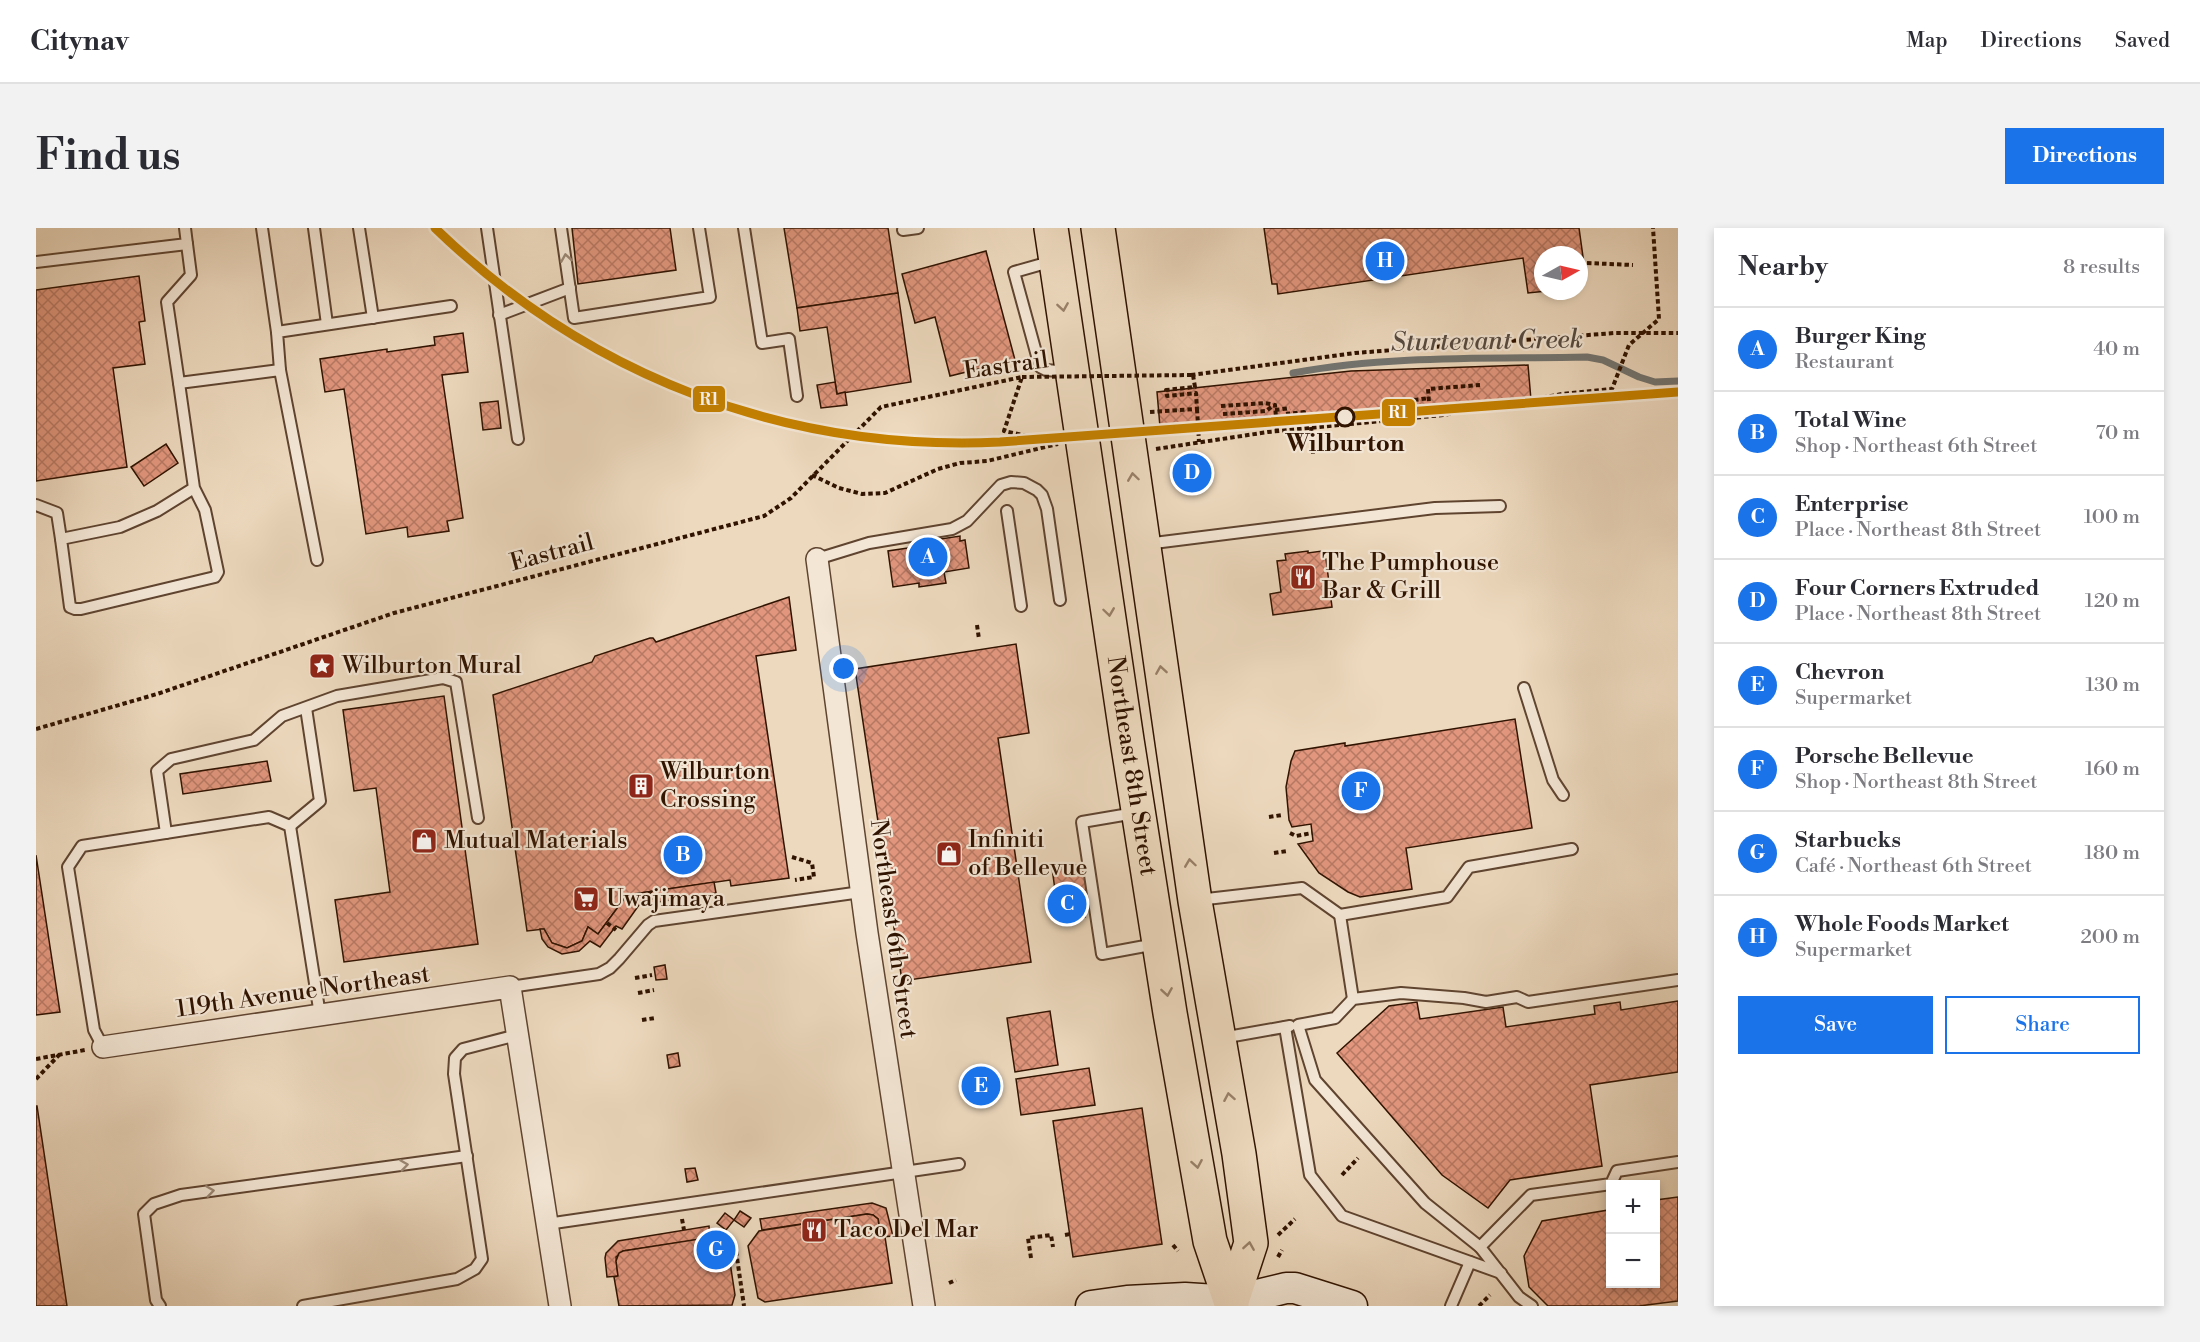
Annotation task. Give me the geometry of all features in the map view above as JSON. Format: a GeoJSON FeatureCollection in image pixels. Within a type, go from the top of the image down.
{"type":"FeatureCollection","features":[{"type":"Feature","properties":{"kind":"main road","name":"Northeast 8th Street"},"geometry":{"type":"LineString","coordinates":[[1052,228],[1159,943],[1210,1241],[1236,1304]]}},
{"type":"Feature","properties":{"kind":"main road","name":"Northeast 8th Street"},"geometry":{"type":"LineString","coordinates":[[1098,228],[1195,901],[1239,1154],[1251,1243],[1236,1304]]}},
{"type":"Feature","properties":{"kind":"main road"},"geometry":{"type":"LineString","coordinates":[[1091,1306],[1127,1301],[1185,1298],[1236,1304],[1286,1288],[1295,1288],[1352,1306]]}},
{"type":"Feature","properties":{"kind":"street","name":"Northeast 6th Street"},"geometry":{"type":"LineString","coordinates":[[817,559],[861,892],[924,1306]]}},
{"type":"Feature","properties":{"kind":"street","name":"119th Avenue Northeast"},"geometry":{"type":"LineString","coordinates":[[104,1047],[510,987]]}},
{"type":"Feature","properties":{"kind":"street"},"geometry":{"type":"LineString","coordinates":[[510,987],[560,1306]]}},
{"type":"Feature","properties":{"kind":"lane"},"geometry":{"type":"LineString","coordinates":[[36,505],[57,513],[70,607],[75,609],[209,580],[218,572],[205,510],[194,488],[167,302],[191,275],[185,228]]}},
{"type":"Feature","properties":{"kind":"lane"},"geometry":{"type":"LineString","coordinates":[[262,228],[278,332],[280,370],[317,560]]}},
{"type":"Feature","properties":{"kind":"lane"},"geometry":{"type":"LineString","coordinates":[[314,228],[327,324]]}},
{"type":"Feature","properties":{"kind":"lane"},"geometry":{"type":"LineString","coordinates":[[359,228],[373,318]]}},
{"type":"Feature","properties":{"kind":"lane"},"geometry":{"type":"LineString","coordinates":[[487,228],[518,439]]}},
{"type":"Feature","properties":{"kind":"lane"},"geometry":{"type":"LineString","coordinates":[[561,228],[574,318],[710,297],[699,228]]}},
{"type":"Feature","properties":{"kind":"lane"},"geometry":{"type":"LineString","coordinates":[[744,228],[762,343],[789,339],[797,396]]}},
{"type":"Feature","properties":{"kind":"lane"},"geometry":{"type":"LineString","coordinates":[[903,230],[918,228]]}},
{"type":"Feature","properties":{"kind":"lane"},"geometry":{"type":"LineString","coordinates":[[36,262],[187,244]]}},
{"type":"Feature","properties":{"kind":"lane"},"geometry":{"type":"LineString","coordinates":[[1056,260],[1014,272],[1040,366],[1046,370],[1073,373]]}},
{"type":"Feature","properties":{"kind":"lane"},"geometry":{"type":"LineString","coordinates":[[500,315],[570,288]]}},
{"type":"Feature","properties":{"kind":"lane"},"geometry":{"type":"LineString","coordinates":[[278,332],[451,306]]}},
{"type":"Feature","properties":{"kind":"lane"},"geometry":{"type":"LineString","coordinates":[[179,383],[280,370]]}},
{"type":"Feature","properties":{"kind":"lane"},"geometry":{"type":"LineString","coordinates":[[817,559],[869,543],[952,529],[967,521],[1001,485],[1011,482],[1024,483],[1042,495],[1047,509],[1060,600]]}},
{"type":"Feature","properties":{"kind":"lane"},"geometry":{"type":"LineString","coordinates":[[61,539],[120,527],[157,511],[194,488]]}},
{"type":"Feature","properties":{"kind":"lane"},"geometry":{"type":"LineString","coordinates":[[1143,544],[1435,508],[1500,506]]}},
{"type":"Feature","properties":{"kind":"lane"},"geometry":{"type":"LineString","coordinates":[[1007,511],[1021,606]]}},
{"type":"Feature","properties":{"kind":"lane"},"geometry":{"type":"LineString","coordinates":[[166,833],[157,771],[171,759],[254,740],[282,717],[337,696],[443,678],[456,682],[478,818]]}},
{"type":"Feature","properties":{"kind":"lane"},"geometry":{"type":"LineString","coordinates":[[1524,688],[1553,780],[1563,795]]}},
{"type":"Feature","properties":{"kind":"lane"},"geometry":{"type":"LineString","coordinates":[[290,826],[320,801],[306,708]]}},
{"type":"Feature","properties":{"kind":"lane"},"geometry":{"type":"LineString","coordinates":[[1138,812],[1082,822],[1102,954],[1159,943]]}},
{"type":"Feature","properties":{"kind":"lane"},"geometry":{"type":"LineString","coordinates":[[104,1047],[94,1030],[68,867],[82,846],[269,817],[290,826]]}},
{"type":"Feature","properties":{"kind":"lane"},"geometry":{"type":"LineString","coordinates":[[290,826],[320,1015]]}},
{"type":"Feature","properties":{"kind":"lane"},"geometry":{"type":"LineString","coordinates":[[1195,901],[1302,888],[1340,915],[1447,897],[1468,867],[1572,849]]}},
{"type":"Feature","properties":{"kind":"lane"},"geometry":{"type":"LineString","coordinates":[[510,987],[599,974],[615,963],[648,924],[654,921],[861,892]]}},
{"type":"Feature","properties":{"kind":"lane"},"geometry":{"type":"LineString","coordinates":[[1340,915],[1353,999]]}},
{"type":"Feature","properties":{"kind":"lane"},"geometry":{"type":"LineString","coordinates":[[1219,1039],[1335,1018],[1353,999],[1401,993],[1486,1002],[1517,997],[1528,1002],[1678,980]]}},
{"type":"Feature","properties":{"kind":"lane"},"geometry":{"type":"LineString","coordinates":[[1298,1025],[1315,1080],[1425,1203],[1480,1247],[1519,1297],[1532,1306]]}},
{"type":"Feature","properties":{"kind":"lane"},"geometry":{"type":"LineString","coordinates":[[1285,1027],[1310,1174],[1342,1216],[1501,1273]]}},
{"type":"Feature","properties":{"kind":"lane"},"geometry":{"type":"LineString","coordinates":[[303,1306],[457,1279],[475,1269],[482,1259],[454,1074],[454,1058],[463,1049],[517,1035]]}},
{"type":"Feature","properties":{"kind":"lane"},"geometry":{"type":"LineString","coordinates":[[160,1306],[156,1300],[144,1214],[154,1204],[181,1195],[466,1156]]}},
{"type":"Feature","properties":{"kind":"lane"},"geometry":{"type":"LineString","coordinates":[[1480,1247],[1531,1195],[1611,1184],[1617,1171],[1678,1162]]}},
{"type":"Feature","properties":{"kind":"lane"},"geometry":{"type":"LineString","coordinates":[[547,1224],[959,1164]]}},
{"type":"Feature","properties":{"kind":"lane"},"geometry":{"type":"LineString","coordinates":[[1451,1306],[1470,1262]]}},
{"type":"Feature","properties":{"kind":"path"},"geometry":{"type":"LineString","coordinates":[[1153,449],[1277,431],[1430,416],[1562,394],[1612,389],[1629,345],[1659,319],[1653,228]]}},
{"type":"Feature","properties":{"kind":"path"},"geometry":{"type":"LineString","coordinates":[[1588,263],[1633,265]]}},
{"type":"Feature","properties":{"kind":"path","name":"Eastrail"},"geometry":{"type":"LineString","coordinates":[[36,729],[157,694],[394,613],[764,516],[791,498],[881,407],[1022,377],[1193,375],[1355,353],[1614,333],[1678,333]]}},
{"type":"Feature","properties":{"kind":"path"},"geometry":{"type":"LineString","coordinates":[[1193,375],[1195,387],[1166,390],[1167,396],[1196,393],[1199,442]]}},
{"type":"Feature","properties":{"kind":"path"},"geometry":{"type":"LineString","coordinates":[[812,475],[839,488],[862,494],[885,493],[938,469],[960,463],[987,461],[1060,443],[1005,431],[1022,377]]}},
{"type":"Feature","properties":{"kind":"path"},"geometry":{"type":"LineString","coordinates":[[1430,416],[1428,389],[1480,385]]}},
{"type":"Feature","properties":{"kind":"path"},"geometry":{"type":"LineString","coordinates":[[1414,400],[1428,398]]}},
{"type":"Feature","properties":{"kind":"path"},"geometry":{"type":"LineString","coordinates":[[1221,406],[1265,403],[1275,407],[1290,408]]}},
{"type":"Feature","properties":{"kind":"path"},"geometry":{"type":"LineString","coordinates":[[1222,414],[1266,411],[1275,407]]}},
{"type":"Feature","properties":{"kind":"path"},"geometry":{"type":"LineString","coordinates":[[1275,407],[1277,431]]}},
{"type":"Feature","properties":{"kind":"path"},"geometry":{"type":"LineString","coordinates":[[1149,412],[1197,409]]}},
{"type":"Feature","properties":{"kind":"path"},"geometry":{"type":"LineString","coordinates":[[1276,417],[1304,415],[1304,412],[1286,414]]}},
{"type":"Feature","properties":{"kind":"path"},"geometry":{"type":"LineString","coordinates":[[1311,427],[1313,454]]}},
{"type":"Feature","properties":{"kind":"path"},"geometry":{"type":"LineString","coordinates":[[977,625],[979,639]]}},
{"type":"Feature","properties":{"kind":"path"},"geometry":{"type":"LineString","coordinates":[[1269,817],[1282,815]]}},
{"type":"Feature","properties":{"kind":"path"},"geometry":{"type":"LineString","coordinates":[[1290,833],[1296,836],[1312,833]]}},
{"type":"Feature","properties":{"kind":"path"},"geometry":{"type":"LineString","coordinates":[[1274,853],[1287,851]]}},
{"type":"Feature","properties":{"kind":"path"},"geometry":{"type":"LineString","coordinates":[[792,857],[812,863],[814,877],[795,879]]}},
{"type":"Feature","properties":{"kind":"path"},"geometry":{"type":"LineString","coordinates":[[650,891],[651,900]]}},
{"type":"Feature","properties":{"kind":"path"},"geometry":{"type":"LineString","coordinates":[[607,923],[616,930]]}},
{"type":"Feature","properties":{"kind":"path"},"geometry":{"type":"LineString","coordinates":[[635,978],[652,975]]}},
{"type":"Feature","properties":{"kind":"path"},"geometry":{"type":"LineString","coordinates":[[638,993],[654,990]]}},
{"type":"Feature","properties":{"kind":"path"},"geometry":{"type":"LineString","coordinates":[[642,1020],[655,1018]]}},
{"type":"Feature","properties":{"kind":"path"},"geometry":{"type":"LineString","coordinates":[[36,1059],[104,1047]]}},
{"type":"Feature","properties":{"kind":"path"},"geometry":{"type":"LineString","coordinates":[[36,1079],[60,1055]]}},
{"type":"Feature","properties":{"kind":"path"},"geometry":{"type":"LineString","coordinates":[[1342,1175],[1358,1158]]}},
{"type":"Feature","properties":{"kind":"path"},"geometry":{"type":"LineString","coordinates":[[1272,1240],[1295,1219]]}},
{"type":"Feature","properties":{"kind":"path"},"geometry":{"type":"LineString","coordinates":[[1031,1258],[1028,1238],[1051,1234],[1053,1247]]}},
{"type":"Feature","properties":{"kind":"path"},"geometry":{"type":"LineString","coordinates":[[735,1244],[744,1306]]}},
{"type":"Feature","properties":{"kind":"path"},"geometry":{"type":"LineString","coordinates":[[1173,1245],[1178,1251]]}},
{"type":"Feature","properties":{"kind":"path"},"geometry":{"type":"LineString","coordinates":[[1278,1257],[1282,1250]]}},
{"type":"Feature","properties":{"kind":"path"},"geometry":{"type":"LineString","coordinates":[[949,1283],[956,1280]]}},
{"type":"Feature","properties":{"kind":"path"},"geometry":{"type":"LineString","coordinates":[[1479,1306],[1490,1295]]}},
{"type":"Feature","properties":{"kind":"building"},"geometry":{"type":"Polygon","coordinates":[[[572,228],[670,228],[676,270],[578,284],[572,228]]]}},
{"type":"Feature","properties":{"kind":"building"},"geometry":{"type":"Polygon","coordinates":[[[784,228],[888,228],[898,293],[797,308],[784,228]]]}},
{"type":"Feature","properties":{"kind":"building"},"geometry":{"type":"Polygon","coordinates":[[[1264,228],[1579,228],[1582,246],[1534,246],[1534,292],[1528,293],[1523,258],[1278,294],[1277,284],[1272,284],[1264,228]]]}},
{"type":"Feature","properties":{"kind":"building"},"geometry":{"type":"Polygon","coordinates":[[[986,251],[1015,360],[950,376],[935,317],[915,323],[902,274],[986,251]]]}},
{"type":"Feature","properties":{"kind":"building"},"geometry":{"type":"Polygon","coordinates":[[[139,276],[145,321],[139,322],[145,364],[113,368],[127,467],[36,481],[36,290],[139,276]]]}},
{"type":"Feature","properties":{"kind":"building"},"geometry":{"type":"Polygon","coordinates":[[[898,293],[911,382],[837,394],[827,327],[800,331],[797,308],[898,293]]]}},
{"type":"Feature","properties":{"kind":"building"},"geometry":{"type":"Polygon","coordinates":[[[463,333],[468,372],[442,375],[463,518],[447,521],[449,531],[408,537],[407,527],[366,534],[344,389],[325,392],[320,359],[387,349],[387,352],[435,345],[434,337],[463,333]]]}},
{"type":"Feature","properties":{"kind":"building"},"geometry":{"type":"Polygon","coordinates":[[[1528,365],[1531,400],[1160,427],[1157,392],[1351,371],[1528,365]]]}},
{"type":"Feature","properties":{"kind":"building"},"geometry":{"type":"Polygon","coordinates":[[[835,382],[837,394],[845,392],[847,405],[821,408],[817,385],[835,382]]]}},
{"type":"Feature","properties":{"kind":"building"},"geometry":{"type":"Polygon","coordinates":[[[498,401],[501,428],[483,430],[480,403],[498,401]]]}},
{"type":"Feature","properties":{"kind":"building"},"geometry":{"type":"Polygon","coordinates":[[[166,444],[178,463],[144,486],[131,467],[166,444]]]}},
{"type":"Feature","properties":{"kind":"building"},"geometry":{"type":"Polygon","coordinates":[[[960,536],[960,541],[965,540],[969,568],[944,572],[946,583],[919,587],[919,583],[893,587],[888,551],[915,547],[914,543],[960,536]]]}},
{"type":"Feature","properties":{"kind":"building","name":"The Pumphouse Bar & Grill"},"geometry":{"type":"Polygon","coordinates":[[[1308,551],[1308,553],[1322,551],[1323,559],[1326,559],[1332,607],[1273,615],[1270,594],[1281,592],[1277,561],[1286,560],[1285,554],[1308,551]]]}},
{"type":"Feature","properties":{"kind":"building","name":"Wilburton Crossing"},"geometry":{"type":"Polygon","coordinates":[[[789,597],[796,650],[756,656],[789,878],[731,886],[730,880],[627,895],[598,934],[588,927],[582,941],[567,948],[552,943],[544,929],[527,931],[493,695],[592,662],[595,656],[650,638],[656,642],[789,597]]]}},
{"type":"Feature","properties":{"kind":"building","name":"Infiniti of Bellevue"},"geometry":{"type":"Polygon","coordinates":[[[1016,644],[1029,733],[998,738],[1031,962],[902,981],[855,669],[1016,644]]]}},
{"type":"Feature","properties":{"kind":"building","name":"Mutual Materials"},"geometry":{"type":"Polygon","coordinates":[[[444,696],[478,944],[344,962],[335,900],[390,892],[376,788],[354,791],[343,710],[444,696]]]}},
{"type":"Feature","properties":{"kind":"building"},"geometry":{"type":"Polygon","coordinates":[[[1515,719],[1532,828],[1406,848],[1412,889],[1360,897],[1319,873],[1298,844],[1313,841],[1311,824],[1292,827],[1289,820],[1286,787],[1295,751],[1345,743],[1345,746],[1515,719]]]}},
{"type":"Feature","properties":{"kind":"building"},"geometry":{"type":"Polygon","coordinates":[[[267,761],[271,781],[183,794],[180,774],[267,761]]]}},
{"type":"Feature","properties":{"kind":"building"},"geometry":{"type":"Polygon","coordinates":[[[36,855],[60,1012],[36,1015],[36,855]]]}},
{"type":"Feature","properties":{"kind":"building"},"geometry":{"type":"Polygon","coordinates":[[[1083,864],[1087,890],[1081,891],[1085,917],[1054,921],[1050,891],[1055,890],[1052,868],[1083,864]]]}},
{"type":"Feature","properties":{"kind":"building"},"geometry":{"type":"Polygon","coordinates":[[[714,882],[716,893],[639,905],[622,929],[616,926],[600,947],[590,941],[579,951],[562,954],[548,947],[542,939],[540,929],[544,929],[552,943],[567,948],[582,941],[588,927],[598,934],[627,895],[714,882]]]}},
{"type":"Feature","properties":{"kind":"building"},"geometry":{"type":"Polygon","coordinates":[[[665,965],[667,979],[656,980],[654,967],[665,965]]]}},
{"type":"Feature","properties":{"kind":"building"},"geometry":{"type":"Polygon","coordinates":[[[1678,1001],[1678,1072],[1590,1085],[1602,1166],[1510,1180],[1488,1208],[1442,1175],[1337,1053],[1389,1006],[1417,1002],[1420,1019],[1503,1007],[1506,1027],[1595,1014],[1594,1006],[1620,1002],[1621,1010],[1678,1001]]]}},
{"type":"Feature","properties":{"kind":"building"},"geometry":{"type":"Polygon","coordinates":[[[1050,1011],[1058,1065],[1015,1072],[1007,1018],[1050,1011]]]}},
{"type":"Feature","properties":{"kind":"building"},"geometry":{"type":"Polygon","coordinates":[[[678,1053],[680,1066],[669,1068],[667,1055],[678,1053]]]}},
{"type":"Feature","properties":{"kind":"building"},"geometry":{"type":"Polygon","coordinates":[[[1089,1068],[1095,1105],[1021,1115],[1016,1079],[1089,1068]]]}},
{"type":"Feature","properties":{"kind":"building"},"geometry":{"type":"Polygon","coordinates":[[[991,1071],[991,1075],[997,1074],[1000,1092],[965,1098],[962,1080],[972,1078],[971,1074],[991,1071]]]}},
{"type":"Feature","properties":{"kind":"building"},"geometry":{"type":"Polygon","coordinates":[[[37,1106],[67,1306],[36,1306],[37,1106]]]}},
{"type":"Feature","properties":{"kind":"building"},"geometry":{"type":"Polygon","coordinates":[[[1142,1108],[1162,1244],[1073,1257],[1053,1121],[1142,1108]]]}},
{"type":"Feature","properties":{"kind":"building"},"geometry":{"type":"Polygon","coordinates":[[[695,1168],[698,1180],[687,1182],[685,1169],[695,1168]]]}},
{"type":"Feature","properties":{"kind":"building"},"geometry":{"type":"Polygon","coordinates":[[[1678,1197],[1678,1301],[1639,1306],[1548,1306],[1529,1287],[1524,1256],[1542,1221],[1606,1210],[1606,1288],[1660,1288],[1660,1199],[1678,1197]]]}},
{"type":"Feature","properties":{"kind":"building"},"geometry":{"type":"Polygon","coordinates":[[[872,1203],[886,1208],[893,1236],[881,1237],[878,1219],[867,1214],[762,1230],[760,1219],[872,1203]]]}},
{"type":"Feature","properties":{"kind":"building"},"geometry":{"type":"Polygon","coordinates":[[[740,1211],[751,1218],[744,1227],[734,1220],[740,1211]]]}},
{"type":"Feature","properties":{"kind":"building"},"geometry":{"type":"Polygon","coordinates":[[[725,1213],[734,1220],[726,1230],[717,1223],[725,1213]]]}},
{"type":"Feature","properties":{"kind":"building"},"geometry":{"type":"Polygon","coordinates":[[[867,1214],[878,1219],[881,1237],[885,1237],[892,1283],[765,1302],[758,1298],[748,1246],[759,1231],[867,1214]]]}},
{"type":"Feature","properties":{"kind":"building"},"geometry":{"type":"Polygon","coordinates":[[[709,1226],[710,1238],[623,1251],[616,1257],[618,1276],[607,1277],[606,1253],[618,1241],[709,1226]]]}},
{"type":"Feature","properties":{"kind":"building"},"geometry":{"type":"Polygon","coordinates":[[[712,1237],[728,1249],[735,1295],[732,1305],[619,1306],[614,1277],[618,1276],[616,1261],[619,1253],[712,1237]]]}},
{"type":"Feature","properties":{"kind":"waterway","name":"Sturtevant Creek"},"geometry":{"type":"LineString","coordinates":[[1293,373],[1366,363],[1477,358],[1587,357],[1603,360],[1655,382],[1678,381]]}},
{"type":"Feature","properties":{"kind":"transit line","name":"R1"},"geometry":{"type":"LineString","coordinates":[[435,228],[495,280],[558,326],[625,364],[695,395],[768,418],[843,434],[921,442],[1000,442],[1678,392]]}},
{"type":"Feature","properties":{"kind":"place","name":"Whole Foods Market"},"geometry":{"type":"Point","coordinates":[1385,261]}},
{"type":"Feature","properties":{"kind":"place","name":"Wilburton"},"geometry":{"type":"Point","coordinates":[1345,417]}},
{"type":"Feature","properties":{"kind":"place","name":"Four Corners Extruded"},"geometry":{"type":"Point","coordinates":[1192,473]}},
{"type":"Feature","properties":{"kind":"place","name":"Burger King"},"geometry":{"type":"Point","coordinates":[928,557]}},
{"type":"Feature","properties":{"kind":"place","name":"The Pumphouse Bar & Grill"},"geometry":{"type":"Point","coordinates":[1303,577]}},
{"type":"Feature","properties":{"kind":"place","name":"Wilburton Mural"},"geometry":{"type":"Point","coordinates":[322,666]}},
{"type":"Feature","properties":{"kind":"place","name":"Wilburton Crossing"},"geometry":{"type":"Point","coordinates":[641,786]}},
{"type":"Feature","properties":{"kind":"place","name":"Porsche Bellevue"},"geometry":{"type":"Point","coordinates":[1361,791]}},
{"type":"Feature","properties":{"kind":"place","name":"Mutual Materials"},"geometry":{"type":"Point","coordinates":[424,841]}},
{"type":"Feature","properties":{"kind":"place","name":"Infiniti of Bellevue"},"geometry":{"type":"Point","coordinates":[949,854]}},
{"type":"Feature","properties":{"kind":"place","name":"Total Wine"},"geometry":{"type":"Point","coordinates":[683,855]}},
{"type":"Feature","properties":{"kind":"place","name":"Uwajimaya"},"geometry":{"type":"Point","coordinates":[586,899]}},
{"type":"Feature","properties":{"kind":"place","name":"Enterprise"},"geometry":{"type":"Point","coordinates":[1067,904]}},
{"type":"Feature","properties":{"kind":"place","name":"Chevron"},"geometry":{"type":"Point","coordinates":[981,1086]}},
{"type":"Feature","properties":{"kind":"place","name":"Taco Del Mar"},"geometry":{"type":"Point","coordinates":[814,1230]}},
{"type":"Feature","properties":{"kind":"place","name":"Starbucks"},"geometry":{"type":"Point","coordinates":[716,1250]}}]}
